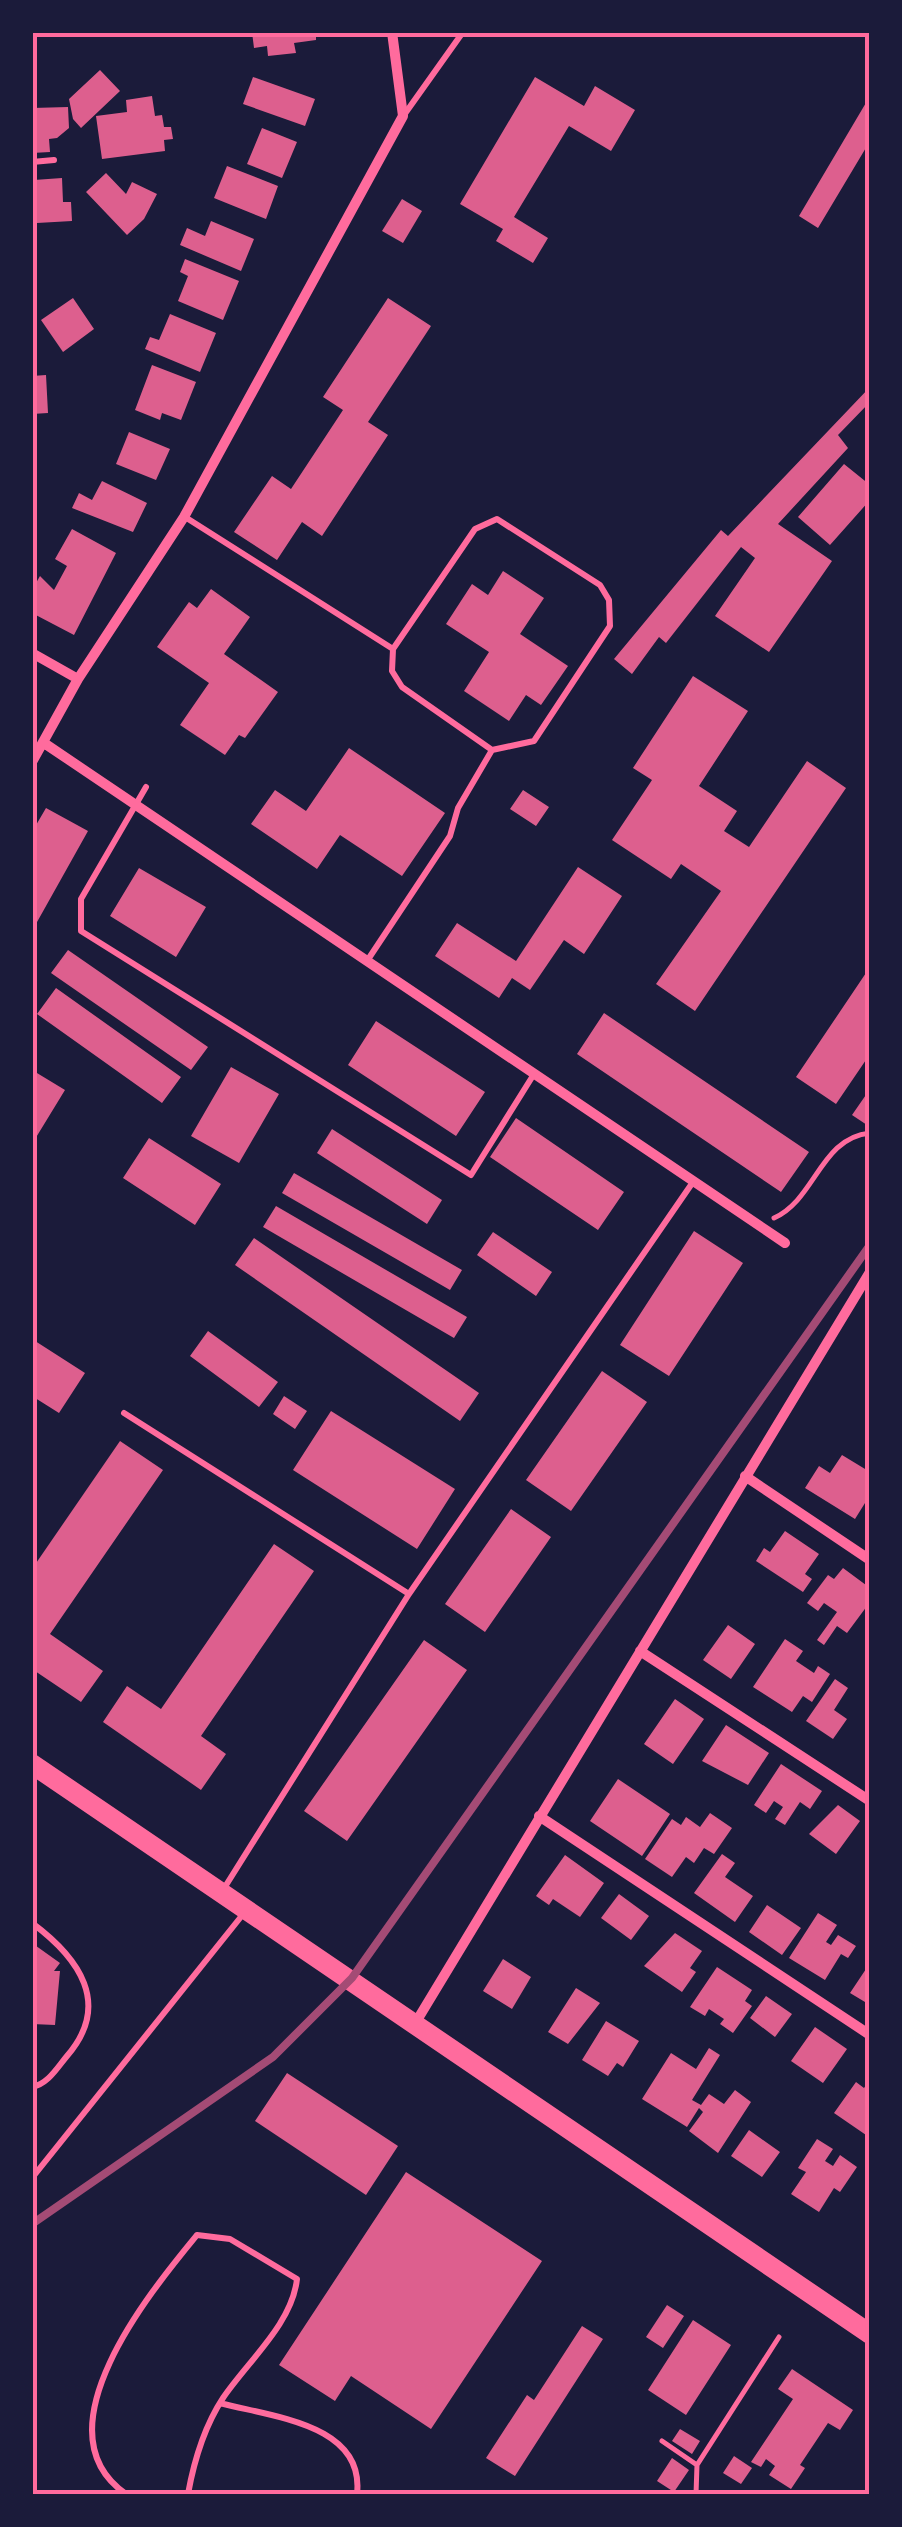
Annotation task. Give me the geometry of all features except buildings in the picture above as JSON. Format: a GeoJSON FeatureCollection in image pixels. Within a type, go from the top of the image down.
{"type":"FeatureCollection","features":[{"type":"Feature","properties":{"kind":"highway"},"geometry":{"type":"LineString","coordinates":[[32,1764],[870,2334]]}},
{"type":"Feature","properties":{"kind":"street"},"geometry":{"type":"LineString","coordinates":[[32,762],[78,679],[184,516],[403,116],[392,32]]}},
{"type":"Feature","properties":{"kind":"street"},"geometry":{"type":"LineString","coordinates":[[32,653],[78,679]]}},
{"type":"Feature","properties":{"kind":"street"},"geometry":{"type":"LineString","coordinates":[[44,742],[785,1243]]}},
{"type":"Feature","properties":{"kind":"street"},"geometry":{"type":"LineString","coordinates":[[416,2022],[858,1286],[870,1272]]}},
{"type":"Feature","properties":{"kind":"street"},"geometry":{"type":"LineString","coordinates":[[858,1286],[870,1293]]}},
{"type":"Feature","properties":{"kind":"street"},"geometry":{"type":"LineString","coordinates":[[745,1476],[870,1560]]}},
{"type":"Feature","properties":{"kind":"street"},"geometry":{"type":"LineString","coordinates":[[640,1651],[870,1801]]}},
{"type":"Feature","properties":{"kind":"street"},"geometry":{"type":"LineString","coordinates":[[540,1816],[870,2035]]}},
{"type":"Feature","properties":{"kind":"lane"},"geometry":{"type":"LineString","coordinates":[[403,116],[463,32]]}},
{"type":"Feature","properties":{"kind":"lane"},"geometry":{"type":"LineString","coordinates":[[32,162],[54,160]]}},
{"type":"Feature","properties":{"kind":"lane"},"geometry":{"type":"LineString","coordinates":[[184,516],[394,650]]}},
{"type":"Feature","properties":{"kind":"lane"},"geometry":{"type":"LineString","coordinates":[[498,519],[600,584],[610,600],[610,626],[534,741],[492,750],[402,687],[392,671],[394,650],[475,529],[498,519]]}},
{"type":"Feature","properties":{"kind":"lane"},"geometry":{"type":"LineString","coordinates":[[367,961],[450,836],[458,808],[492,750]]}},
{"type":"Feature","properties":{"kind":"lane"},"geometry":{"type":"LineString","coordinates":[[146,787],[81,899],[81,931],[470,1175],[534,1074]]}},
{"type":"Feature","properties":{"kind":"lane"},"geometry":{"type":"LineString","coordinates":[[223,1891],[409,1594],[694,1182]]}},
{"type":"Feature","properties":{"kind":"lane"},"geometry":{"type":"LineString","coordinates":[[124,1413],[409,1594]]}},
{"type":"Feature","properties":{"kind":"lane"},"geometry":{"type":"LineString","coordinates":[[32,2178],[248,1908]]}},
{"type":"Feature","properties":{"kind":"lane"},"geometry":{"type":"LineString","coordinates":[[32,1924],[82,1970],[88,1997],[84,2037],[43,2085],[32,2087]]}},
{"type":"Feature","properties":{"kind":"lane"},"geometry":{"type":"LineString","coordinates":[[126,2494],[97,2458],[90,2423],[97,2393],[144,2299],[197,2236],[230,2239],[296,2278],[294,2302],[220,2402],[194,2459],[188,2494]]}},
{"type":"Feature","properties":{"kind":"lane"},"geometry":{"type":"LineString","coordinates":[[220,2402],[332,2434],[358,2468],[358,2494]]}},
{"type":"Feature","properties":{"kind":"path"},"geometry":{"type":"LineString","coordinates":[[757,1225],[789,1211],[812,1186],[828,1156],[850,1135],[870,1134]]}},
{"type":"Feature","properties":{"kind":"path"},"geometry":{"type":"LineString","coordinates":[[696,2494],[697,2465],[779,2337]]}},
{"type":"Feature","properties":{"kind":"path"},"geometry":{"type":"LineString","coordinates":[[662,2441],[697,2465]]}},
{"type":"Feature","properties":{"kind":"railway"},"geometry":{"type":"LineString","coordinates":[[32,2224],[273,2057],[352,1978],[870,1245]]}}]}
